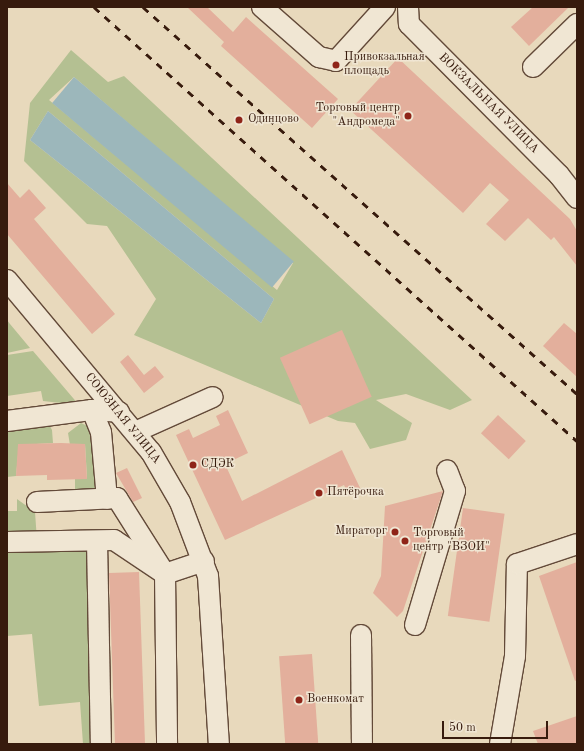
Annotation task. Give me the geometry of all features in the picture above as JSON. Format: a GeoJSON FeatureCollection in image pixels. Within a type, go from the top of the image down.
{"type":"FeatureCollection","features":[{"type":"Feature","properties":{"kind":"street"},"geometry":{"type":"LineString","coordinates":[[262,7],[319,57],[336,61],[378,11]]}},
{"type":"Feature","properties":{"kind":"street","name":"ВОКЗАЛЬНАЯ УЛИЦА"},"geometry":{"type":"LineString","coordinates":[[408,7],[409,24],[559,175],[577,198]]}},
{"type":"Feature","properties":{"kind":"street"},"geometry":{"type":"LineString","coordinates":[[533,67],[577,24]]}},
{"type":"Feature","properties":{"kind":"street","name":"СОЮЗНАЯ УЛИЦА"},"geometry":{"type":"LineString","coordinates":[[7,280],[136,432],[166,474],[204,561],[219,744]]}},
{"type":"Feature","properties":{"kind":"street"},"geometry":{"type":"LineString","coordinates":[[136,432],[213,397]]}},
{"type":"Feature","properties":{"kind":"street"},"geometry":{"type":"LineString","coordinates":[[7,421],[92,410],[119,412]]}},
{"type":"Feature","properties":{"kind":"street"},"geometry":{"type":"LineString","coordinates":[[92,410],[101,432],[107,499]]}},
{"type":"Feature","properties":{"kind":"street"},"geometry":{"type":"LineString","coordinates":[[415,625],[454,491],[447,470]]}},
{"type":"Feature","properties":{"kind":"street"},"geometry":{"type":"LineString","coordinates":[[37,502],[117,498],[166,574],[167,744]]}},
{"type":"Feature","properties":{"kind":"street"},"geometry":{"type":"LineString","coordinates":[[7,542],[114,540],[166,574]]}},
{"type":"Feature","properties":{"kind":"street"},"geometry":{"type":"LineString","coordinates":[[97,541],[101,744]]}},
{"type":"Feature","properties":{"kind":"street"},"geometry":{"type":"LineString","coordinates":[[500,744],[515,656],[517,564],[577,544]]}},
{"type":"Feature","properties":{"kind":"street"},"geometry":{"type":"LineString","coordinates":[[166,574],[204,561]]}},
{"type":"Feature","properties":{"kind":"street"},"geometry":{"type":"LineString","coordinates":[[361,635],[362,744]]}},
{"type":"Feature","properties":{"kind":"green space"},"geometry":{"type":"Polygon","coordinates":[[[71,50],[108,82],[124,76],[472,400],[450,410],[406,394],[376,400],[412,423],[406,440],[370,449],[355,423],[338,421],[134,335],[156,299],[107,226],[87,224],[24,161],[30,103],[71,50]],[[74,77],[49,100],[277,290],[293,263],[74,77]],[[48,111],[30,140],[261,323],[274,299],[48,111]]]}},
{"type":"Feature","properties":{"kind":"green space"},"geometry":{"type":"Polygon","coordinates":[[[7,320],[10,324],[30,348],[7,353],[7,320]]]}},
{"type":"Feature","properties":{"kind":"green space"},"geometry":{"type":"Polygon","coordinates":[[[33,351],[79,405],[43,401],[41,391],[7,396],[7,355],[33,351]]]}},
{"type":"Feature","properties":{"kind":"green space"},"geometry":{"type":"Polygon","coordinates":[[[46,419],[52,430],[53,443],[19,445],[16,476],[7,477],[7,427],[46,419]]]}},
{"type":"Feature","properties":{"kind":"green space"},"geometry":{"type":"Polygon","coordinates":[[[81,423],[94,429],[97,493],[75,498],[75,479],[87,478],[85,444],[70,445],[68,433],[81,423]]]}},
{"type":"Feature","properties":{"kind":"green space"},"geometry":{"type":"Polygon","coordinates":[[[17,499],[35,512],[37,540],[7,540],[7,511],[17,511],[17,499]]]}},
{"type":"Feature","properties":{"kind":"green space"},"geometry":{"type":"Polygon","coordinates":[[[7,544],[93,547],[100,744],[83,744],[80,702],[39,706],[32,634],[7,636],[7,544]]]}},
{"type":"Feature","properties":{"kind":"water"},"geometry":{"type":"Polygon","coordinates":[[[74,77],[294,261],[272,288],[52,103],[74,77]]]}},
{"type":"Feature","properties":{"kind":"water"},"geometry":{"type":"Polygon","coordinates":[[[48,111],[274,299],[261,323],[30,140],[48,111]]]}},
{"type":"Feature","properties":{"kind":"building"},"geometry":{"type":"Polygon","coordinates":[[[187,7],[207,7],[233,32],[246,17],[338,99],[312,128],[221,46],[224,42],[187,7]]]}},
{"type":"Feature","properties":{"kind":"building"},"geometry":{"type":"Polygon","coordinates":[[[533,7],[569,7],[529,46],[511,27],[533,7]]]}},
{"type":"Feature","properties":{"kind":"building"},"geometry":{"type":"Polygon","coordinates":[[[398,58],[570,219],[577,231],[577,266],[554,237],[551,240],[528,218],[505,241],[486,224],[509,200],[490,183],[463,213],[350,110],[398,58]]]}},
{"type":"Feature","properties":{"kind":"building"},"geometry":{"type":"Polygon","coordinates":[[[7,183],[20,198],[29,189],[46,208],[34,219],[115,314],[92,334],[7,234],[7,183]]]}},
{"type":"Feature","properties":{"kind":"building"},"geometry":{"type":"Polygon","coordinates":[[[564,323],[577,334],[577,377],[543,346],[564,323]]]}},
{"type":"Feature","properties":{"kind":"building"},"geometry":{"type":"Polygon","coordinates":[[[342,330],[372,397],[310,424],[280,358],[342,330]]]}},
{"type":"Feature","properties":{"kind":"building"},"geometry":{"type":"Polygon","coordinates":[[[128,355],[144,375],[155,366],[164,377],[144,393],[120,362],[128,355]]]}},
{"type":"Feature","properties":{"kind":"building"},"geometry":{"type":"Polygon","coordinates":[[[228,410],[248,453],[225,464],[242,501],[342,450],[361,490],[349,496],[344,485],[225,540],[176,435],[189,429],[193,438],[220,425],[216,416],[228,410]]]}},
{"type":"Feature","properties":{"kind":"building"},"geometry":{"type":"Polygon","coordinates":[[[498,415],[526,441],[509,459],[481,433],[498,415]]]}},
{"type":"Feature","properties":{"kind":"building"},"geometry":{"type":"Polygon","coordinates":[[[18,444],[85,444],[87,479],[47,480],[47,475],[16,476],[18,444]]]}},
{"type":"Feature","properties":{"kind":"building"},"geometry":{"type":"Polygon","coordinates":[[[127,468],[142,498],[133,502],[116,473],[127,468]]]}},
{"type":"Feature","properties":{"kind":"building","name":"Торговый центр \"ВЗОИ\""},"geometry":{"type":"Polygon","coordinates":[[[443,491],[403,611],[397,617],[373,593],[381,576],[385,506],[443,491]]]}},
{"type":"Feature","properties":{"kind":"building"},"geometry":{"type":"Polygon","coordinates":[[[463,508],[505,514],[489,622],[448,616],[463,508]]]}},
{"type":"Feature","properties":{"kind":"building"},"geometry":{"type":"Polygon","coordinates":[[[577,562],[577,680],[575,681],[539,576],[577,562]]]}},
{"type":"Feature","properties":{"kind":"building"},"geometry":{"type":"Polygon","coordinates":[[[139,572],[145,744],[115,744],[109,573],[139,572]]]}},
{"type":"Feature","properties":{"kind":"building","name":"Военкомат"},"geometry":{"type":"Polygon","coordinates":[[[312,654],[318,744],[285,744],[279,656],[312,654]]]}},
{"type":"Feature","properties":{"kind":"building"},"geometry":{"type":"Polygon","coordinates":[[[577,716],[577,744],[538,744],[533,731],[577,716]]]}},
{"type":"Feature","properties":{"kind":"railway"},"geometry":{"type":"LineString","coordinates":[[94,7],[577,441]]}},
{"type":"Feature","properties":{"kind":"railway"},"geometry":{"type":"LineString","coordinates":[[143,7],[577,394]]}},
{"type":"Feature","properties":{"kind":"place","name":"Привокзальная площадь"},"geometry":{"type":"Point","coordinates":[336,65]}},
{"type":"Feature","properties":{"kind":"place","name":"Торговый центр \"Андромеда\""},"geometry":{"type":"Point","coordinates":[408,116]}},
{"type":"Feature","properties":{"kind":"place","name":"Одинцово"},"geometry":{"type":"Point","coordinates":[239,120]}},
{"type":"Feature","properties":{"kind":"place","name":"СДЭК"},"geometry":{"type":"Point","coordinates":[193,465]}},
{"type":"Feature","properties":{"kind":"place","name":"Пятёрочка"},"geometry":{"type":"Point","coordinates":[319,493]}},
{"type":"Feature","properties":{"kind":"place","name":"Мираторг"},"geometry":{"type":"Point","coordinates":[395,532]}},
{"type":"Feature","properties":{"kind":"place","name":"Торговый центр \"ВЗОИ\""},"geometry":{"type":"Point","coordinates":[405,541]}},
{"type":"Feature","properties":{"kind":"place","name":"Военкомат"},"geometry":{"type":"Point","coordinates":[299,700]}}]}
